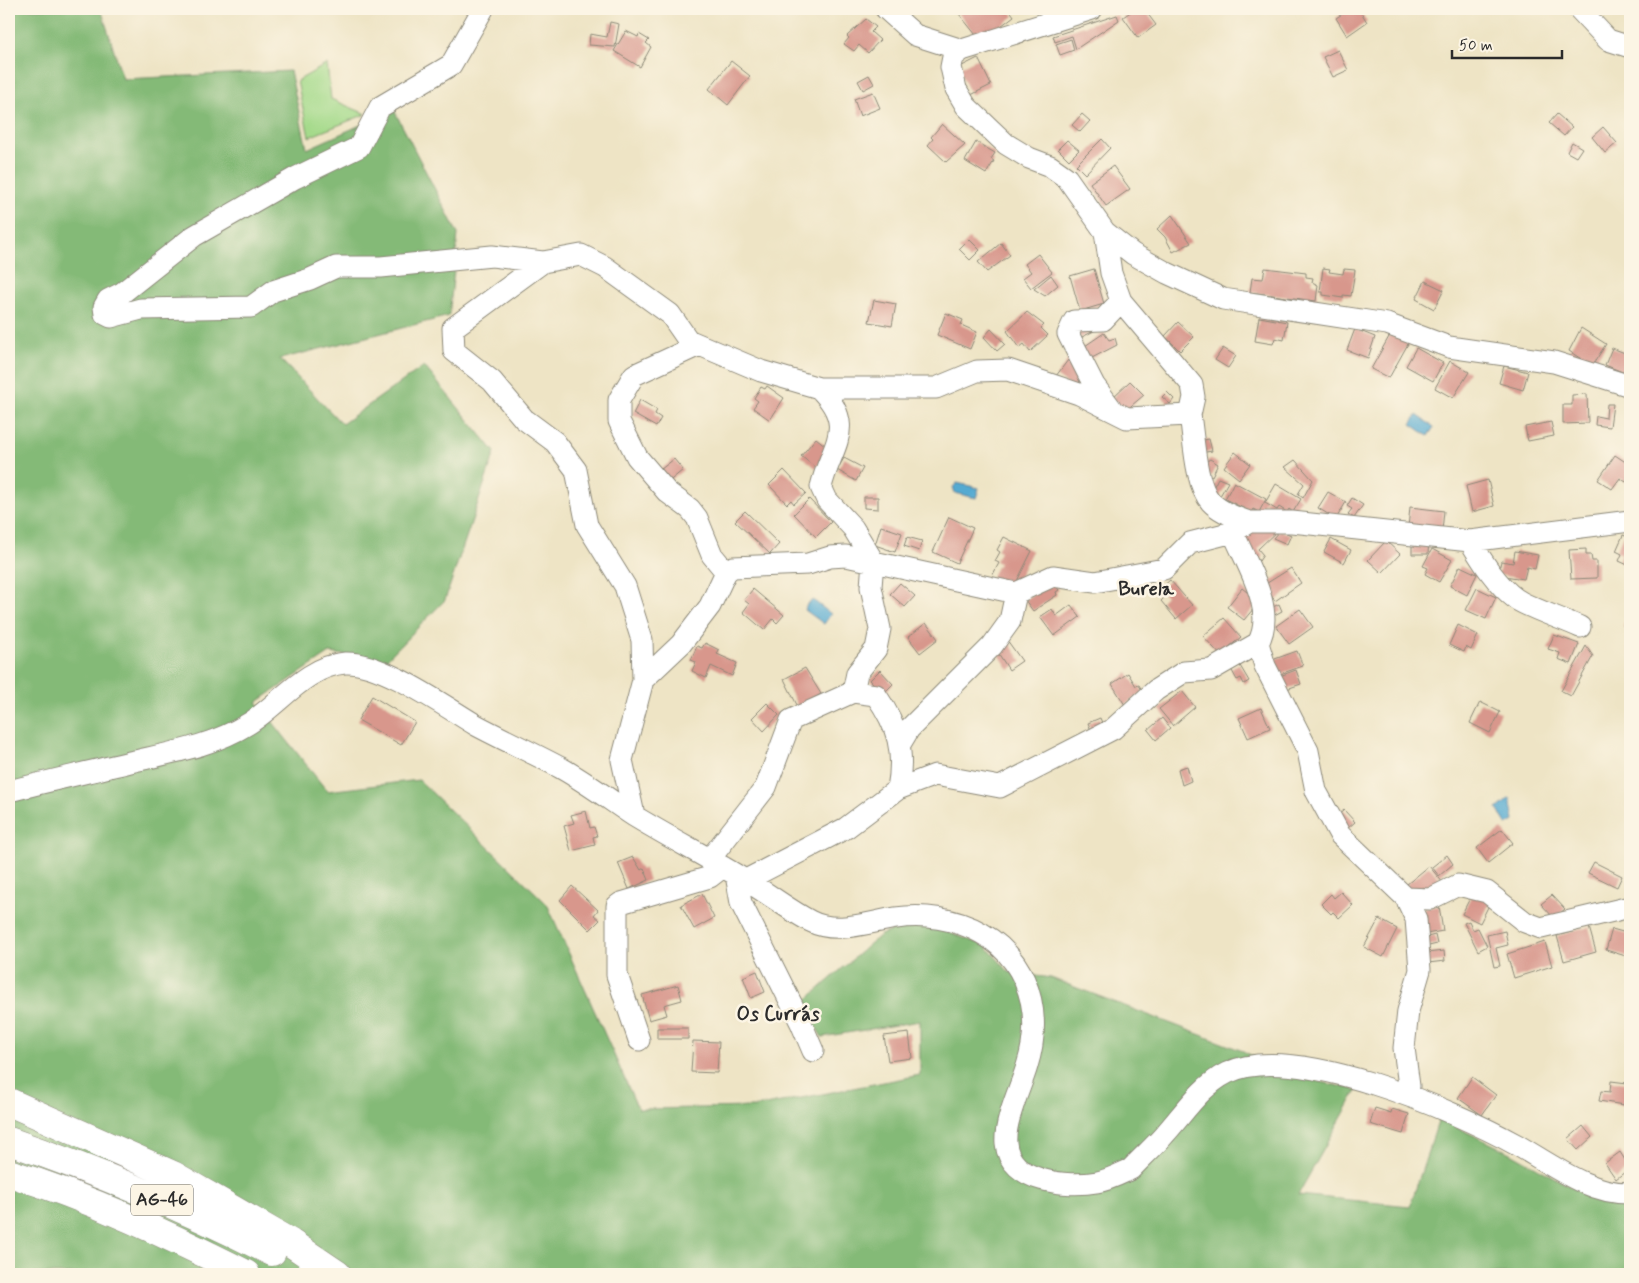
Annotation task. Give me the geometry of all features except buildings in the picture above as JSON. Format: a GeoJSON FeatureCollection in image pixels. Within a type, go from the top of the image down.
{"type":"FeatureCollection","features":[{"type":"Feature","properties":{"kind":"highway"},"geometry":{"type":"LineString","coordinates":[[9,1102],[173,1175],[291,1243],[337,1274]]}},
{"type":"Feature","properties":{"kind":"highway","name":"AG-46"},"geometry":{"type":"LineString","coordinates":[[9,1141],[59,1158],[192,1212],[276,1254],[307,1274]]}},
{"type":"Feature","properties":{"kind":"highway","name":"AG-46"},"geometry":{"type":"LineString","coordinates":[[9,1173],[52,1186],[127,1216],[246,1274]]}},
{"type":"Feature","properties":{"kind":"street"},"geometry":{"type":"LineString","coordinates":[[483,9],[450,65],[380,107],[359,147],[295,178],[194,236],[122,293],[108,300],[104,307],[105,314],[111,317],[141,309],[251,307],[273,291],[310,279],[336,267],[381,267],[492,256],[542,262],[581,255],[605,267],[670,314],[688,340],[761,371],[819,388],[936,388],[977,371],[1008,370],[1079,394],[1127,418],[1190,415]]}},
{"type":"Feature","properties":{"kind":"street"},"geometry":{"type":"LineString","coordinates":[[886,9],[915,35],[962,50]]}},
{"type":"Feature","properties":{"kind":"street"},"geometry":{"type":"LineString","coordinates":[[1092,9],[962,50],[953,57],[950,67],[956,89],[966,106],[1006,144],[1050,166],[1067,178],[1105,232],[1133,254],[1222,300],[1387,324],[1449,347],[1554,362],[1630,386]]}},
{"type":"Feature","properties":{"kind":"street"},"geometry":{"type":"LineString","coordinates":[[1579,9],[1608,40],[1630,47]]}},
{"type":"Feature","properties":{"kind":"street"},"geometry":{"type":"LineString","coordinates":[[639,1040],[631,1012],[621,992],[617,975],[617,906],[620,903],[710,877],[846,828],[898,789],[935,775],[1000,787],[1113,729],[1156,690],[1184,672],[1211,670],[1258,643],[1264,632],[1264,611],[1238,518],[1211,502],[1201,485],[1190,415],[1194,397],[1192,386],[1121,301],[1111,273],[1105,232]]}},
{"type":"Feature","properties":{"kind":"street"},"geometry":{"type":"LineString","coordinates":[[542,262],[453,328],[454,351],[492,381],[524,419],[555,442],[576,470],[587,525],[625,586],[642,640],[643,680],[622,760],[634,816]]}},
{"type":"Feature","properties":{"kind":"street"},"geometry":{"type":"LineString","coordinates":[[1114,412],[1094,385],[1068,334],[1074,321],[1103,320],[1121,301]]}},
{"type":"Feature","properties":{"kind":"street"},"geometry":{"type":"LineString","coordinates":[[699,345],[634,375],[619,400],[618,421],[637,457],[667,492],[690,509],[697,518],[712,555],[726,572]]}},
{"type":"Feature","properties":{"kind":"street"},"geometry":{"type":"LineString","coordinates":[[819,388],[834,402],[839,424],[838,444],[826,467],[821,487],[827,500],[853,528],[872,561],[871,588],[880,629],[876,649],[857,673],[854,692]]}},
{"type":"Feature","properties":{"kind":"street"},"geometry":{"type":"LineString","coordinates":[[643,680],[681,644],[710,606],[726,572],[741,565],[808,564],[830,557],[846,556],[1016,593],[1053,576],[1095,582],[1164,569],[1190,543],[1241,527],[1292,522],[1470,541],[1630,522]]}},
{"type":"Feature","properties":{"kind":"street"},"geometry":{"type":"LineString","coordinates":[[1470,541],[1480,558],[1506,590],[1517,599],[1580,626]]}},
{"type":"Feature","properties":{"kind":"street"},"geometry":{"type":"LineString","coordinates":[[900,744],[909,729],[992,646],[1010,621],[1016,593]]}},
{"type":"Feature","properties":{"kind":"street"},"geometry":{"type":"LineString","coordinates":[[1258,643],[1264,666],[1308,752],[1316,791],[1340,835],[1406,898],[1416,919],[1420,970],[1408,1011],[1404,1048],[1409,1086],[1408,1095]]}},
{"type":"Feature","properties":{"kind":"street"},"geometry":{"type":"LineString","coordinates":[[9,791],[169,753],[214,740],[249,724],[316,672],[338,664],[354,663],[388,674],[510,744],[562,768],[634,816],[813,923],[845,927],[899,918],[928,917],[964,925],[981,934],[1010,956],[1027,983],[1034,1008],[1034,1031],[1029,1060],[1007,1129],[1006,1143],[1008,1154],[1016,1164],[1028,1173],[1042,1179],[1079,1184],[1101,1181],[1131,1169],[1209,1084],[1227,1073],[1247,1065],[1270,1063],[1298,1066],[1408,1095],[1492,1131],[1601,1191],[1630,1193]]}},
{"type":"Feature","properties":{"kind":"street"},"geometry":{"type":"LineString","coordinates":[[812,1051],[801,1023],[741,903],[728,871],[766,787],[792,720],[854,692],[876,695],[887,710],[899,736],[902,766],[898,789]]}},
{"type":"Feature","properties":{"kind":"street"},"geometry":{"type":"LineString","coordinates":[[1406,898],[1430,899],[1458,885],[1487,892],[1525,922],[1541,928],[1630,907]]}},
{"type":"Feature","properties":{"kind":"green space"},"geometry":{"type":"Polygon","coordinates":[[[9,9],[101,9],[123,79],[290,71],[307,149],[394,110],[458,234],[449,316],[280,359],[342,424],[424,366],[495,452],[445,600],[385,661],[330,653],[257,702],[327,791],[419,780],[547,904],[638,1109],[755,1107],[920,1075],[920,1021],[822,1037],[802,1004],[880,935],[920,922],[986,946],[1009,972],[1051,978],[1243,1051],[1285,1074],[1357,1090],[1298,1195],[1410,1206],[1439,1119],[1511,1153],[1598,1202],[1630,1205],[1630,1274],[9,1274],[9,9]]]}},
{"type":"Feature","properties":{"kind":"green space"},"geometry":{"type":"Polygon","coordinates":[[[327,64],[331,99],[366,114],[309,137],[297,81],[327,64]]]}},
{"type":"Feature","properties":{"kind":"water"},"geometry":{"type":"Polygon","coordinates":[[[1417,415],[1434,427],[1428,436],[1411,424],[1417,415]]]}},
{"type":"Feature","properties":{"kind":"water"},"geometry":{"type":"Polygon","coordinates":[[[957,483],[979,488],[976,498],[955,493],[953,487],[957,483]]]}},
{"type":"Feature","properties":{"kind":"water"},"geometry":{"type":"Polygon","coordinates":[[[813,600],[831,614],[824,624],[805,610],[807,604],[813,600]]]}},
{"type":"Feature","properties":{"kind":"water"},"geometry":{"type":"Polygon","coordinates":[[[1510,798],[1514,821],[1507,825],[1497,809],[1510,798]]]}},
{"type":"Feature","properties":{"kind":"district","name":"Burela"},"geometry":{"type":"Point","coordinates":[1146,589]}},
{"type":"Feature","properties":{"kind":"district","name":"Os Currás"},"geometry":{"type":"Point","coordinates":[778,1014]}}]}
